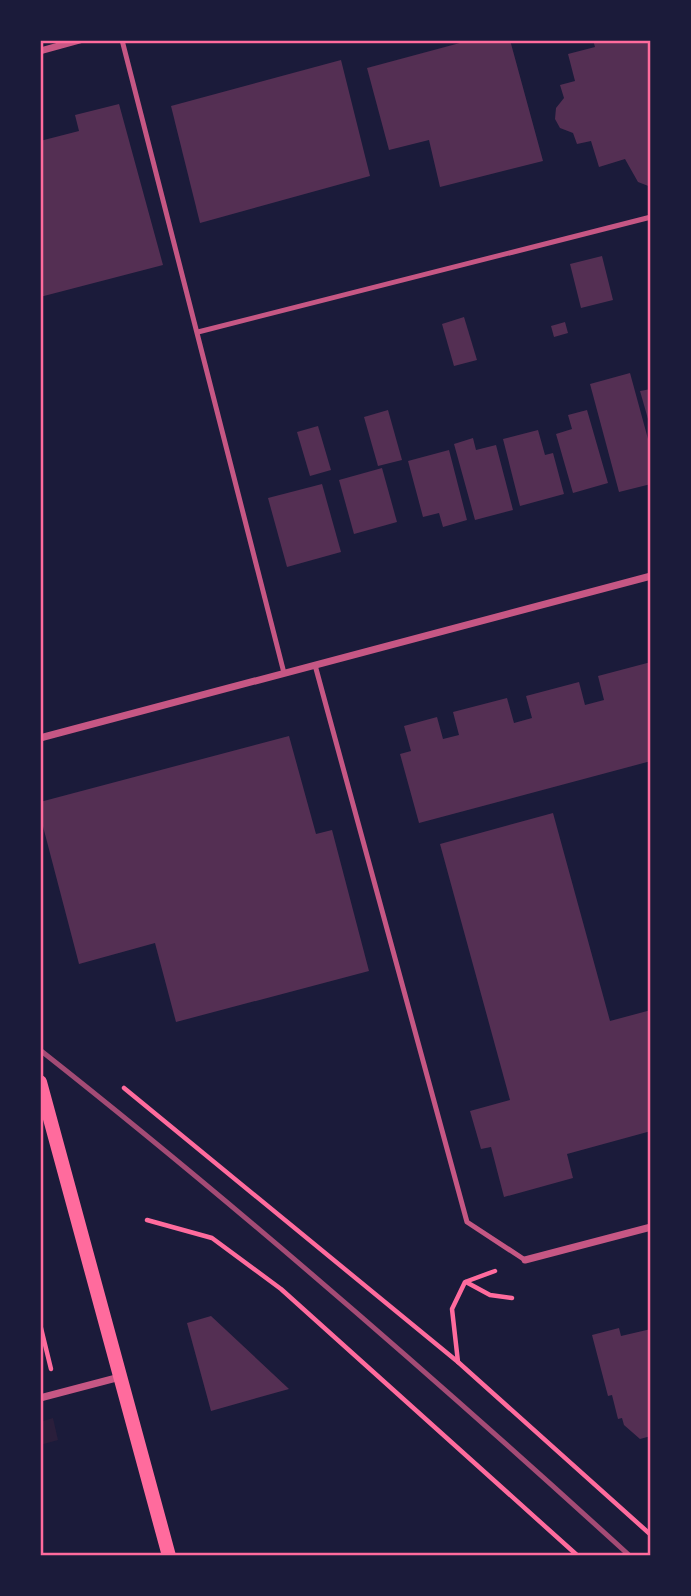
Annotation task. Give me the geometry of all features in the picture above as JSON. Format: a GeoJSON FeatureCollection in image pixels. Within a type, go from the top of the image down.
{"type":"FeatureCollection","features":[{"type":"Feature","properties":{"kind":"main road"},"geometry":{"type":"LineString","coordinates":[[40,1082],[169,1556]]}},
{"type":"Feature","properties":{"kind":"street"},"geometry":{"type":"LineString","coordinates":[[40,51],[80,40]]}},
{"type":"Feature","properties":{"kind":"street"},"geometry":{"type":"LineString","coordinates":[[40,738],[651,576]]}},
{"type":"Feature","properties":{"kind":"street"},"geometry":{"type":"LineString","coordinates":[[525,1260],[651,1227]]}},
{"type":"Feature","properties":{"kind":"street"},"geometry":{"type":"LineString","coordinates":[[40,1398],[120,1377]]}},
{"type":"Feature","properties":{"kind":"lane"},"geometry":{"type":"LineString","coordinates":[[122,40],[284,673]]}},
{"type":"Feature","properties":{"kind":"lane"},"geometry":{"type":"LineString","coordinates":[[198,332],[651,217]]}},
{"type":"Feature","properties":{"kind":"lane"},"geometry":{"type":"LineString","coordinates":[[315,665],[467,1223],[525,1260]]}},
{"type":"Feature","properties":{"kind":"path"},"geometry":{"type":"LineString","coordinates":[[124,1088],[458,1362],[651,1535]]}},
{"type":"Feature","properties":{"kind":"path"},"geometry":{"type":"LineString","coordinates":[[147,1220],[212,1238],[282,1289],[578,1556]]}},
{"type":"Feature","properties":{"kind":"path"},"geometry":{"type":"LineString","coordinates":[[458,1362],[452,1309],[465,1282],[525,1260]]}},
{"type":"Feature","properties":{"kind":"path"},"geometry":{"type":"LineString","coordinates":[[465,1282],[491,1295],[512,1298]]}},
{"type":"Feature","properties":{"kind":"path"},"geometry":{"type":"LineString","coordinates":[[40,1324],[56,1394]]}},
{"type":"Feature","properties":{"kind":"shaded area"},"geometry":{"type":"Polygon","coordinates":[[[53,1418],[58,1440],[40,1445],[40,1422],[53,1418]]]}},
{"type":"Feature","properties":{"kind":"building"},"geometry":{"type":"Polygon","coordinates":[[[471,40],[510,40],[543,161],[440,187],[429,140],[389,150],[367,68],[471,40]]]}},
{"type":"Feature","properties":{"kind":"building"},"geometry":{"type":"Polygon","coordinates":[[[593,40],[651,40],[651,187],[638,182],[625,159],[599,167],[591,141],[577,144],[573,133],[560,128],[555,119],[556,108],[564,98],[560,85],[575,81],[568,54],[595,47],[593,40]]]}},
{"type":"Feature","properties":{"kind":"building"},"geometry":{"type":"Polygon","coordinates":[[[341,60],[370,176],[200,223],[171,106],[341,60]]]}},
{"type":"Feature","properties":{"kind":"building"},"geometry":{"type":"Polygon","coordinates":[[[119,104],[163,265],[40,297],[40,141],[79,131],[75,115],[119,104]]]}},
{"type":"Feature","properties":{"kind":"building"},"geometry":{"type":"Polygon","coordinates":[[[602,256],[613,300],[581,308],[570,264],[602,256]]]}},
{"type":"Feature","properties":{"kind":"building"},"geometry":{"type":"Polygon","coordinates":[[[464,317],[477,360],[454,366],[442,324],[464,317]]]}},
{"type":"Feature","properties":{"kind":"building"},"geometry":{"type":"Polygon","coordinates":[[[565,322],[568,333],[554,337],[551,326],[565,322]]]}},
{"type":"Feature","properties":{"kind":"building"},"geometry":{"type":"Polygon","coordinates":[[[630,373],[651,450],[651,484],[619,492],[590,384],[630,373]]]}},
{"type":"Feature","properties":{"kind":"building"},"geometry":{"type":"Polygon","coordinates":[[[651,389],[651,426],[650,426],[640,391],[651,389]]]}},
{"type":"Feature","properties":{"kind":"building"},"geometry":{"type":"Polygon","coordinates":[[[388,410],[402,460],[378,466],[364,417],[388,410]]]}},
{"type":"Feature","properties":{"kind":"building"},"geometry":{"type":"Polygon","coordinates":[[[587,410],[608,483],[573,493],[556,434],[572,429],[568,415],[587,410]]]}},
{"type":"Feature","properties":{"kind":"building"},"geometry":{"type":"Polygon","coordinates":[[[318,426],[331,470],[310,476],[297,432],[318,426]]]}},
{"type":"Feature","properties":{"kind":"building"},"geometry":{"type":"Polygon","coordinates":[[[538,430],[545,455],[553,453],[564,494],[520,506],[503,439],[538,430]]]}},
{"type":"Feature","properties":{"kind":"building"},"geometry":{"type":"Polygon","coordinates":[[[473,438],[476,450],[496,445],[513,510],[475,520],[454,444],[473,438]]]}},
{"type":"Feature","properties":{"kind":"building"},"geometry":{"type":"Polygon","coordinates":[[[449,450],[467,520],[443,527],[439,513],[423,517],[408,461],[449,450]]]}},
{"type":"Feature","properties":{"kind":"building"},"geometry":{"type":"Polygon","coordinates":[[[382,468],[397,522],[354,534],[339,480],[382,468]]]}},
{"type":"Feature","properties":{"kind":"building"},"geometry":{"type":"Polygon","coordinates":[[[322,484],[341,552],[287,567],[268,498],[322,484]]]}},
{"type":"Feature","properties":{"kind":"building"},"geometry":{"type":"Polygon","coordinates":[[[651,662],[651,761],[419,823],[400,754],[411,751],[404,726],[437,717],[443,739],[459,735],[453,712],[507,698],[514,723],[532,718],[526,696],[579,682],[585,705],[604,700],[598,676],[651,662]]]}},
{"type":"Feature","properties":{"kind":"building"},"geometry":{"type":"Polygon","coordinates":[[[289,736],[316,834],[332,830],[369,971],[176,1022],[155,943],[79,964],[40,815],[40,802],[289,736]]]}},
{"type":"Feature","properties":{"kind":"building"},"geometry":{"type":"Polygon","coordinates":[[[553,813],[610,1021],[651,1010],[651,1131],[567,1154],[573,1178],[504,1197],[491,1147],[481,1149],[470,1111],[510,1100],[440,844],[553,813]]]}},
{"type":"Feature","properties":{"kind":"building"},"geometry":{"type":"Polygon","coordinates":[[[211,1316],[289,1389],[211,1411],[187,1323],[211,1316]]]}},
{"type":"Feature","properties":{"kind":"building"},"geometry":{"type":"Polygon","coordinates":[[[619,1328],[621,1336],[651,1329],[651,1436],[640,1439],[624,1425],[622,1418],[618,1419],[612,1395],[608,1396],[592,1335],[619,1328]]]}},
{"type":"Feature","properties":{"kind":"railway"},"geometry":{"type":"LineString","coordinates":[[40,1050],[191,1172],[340,1298],[630,1556]]}}]}
